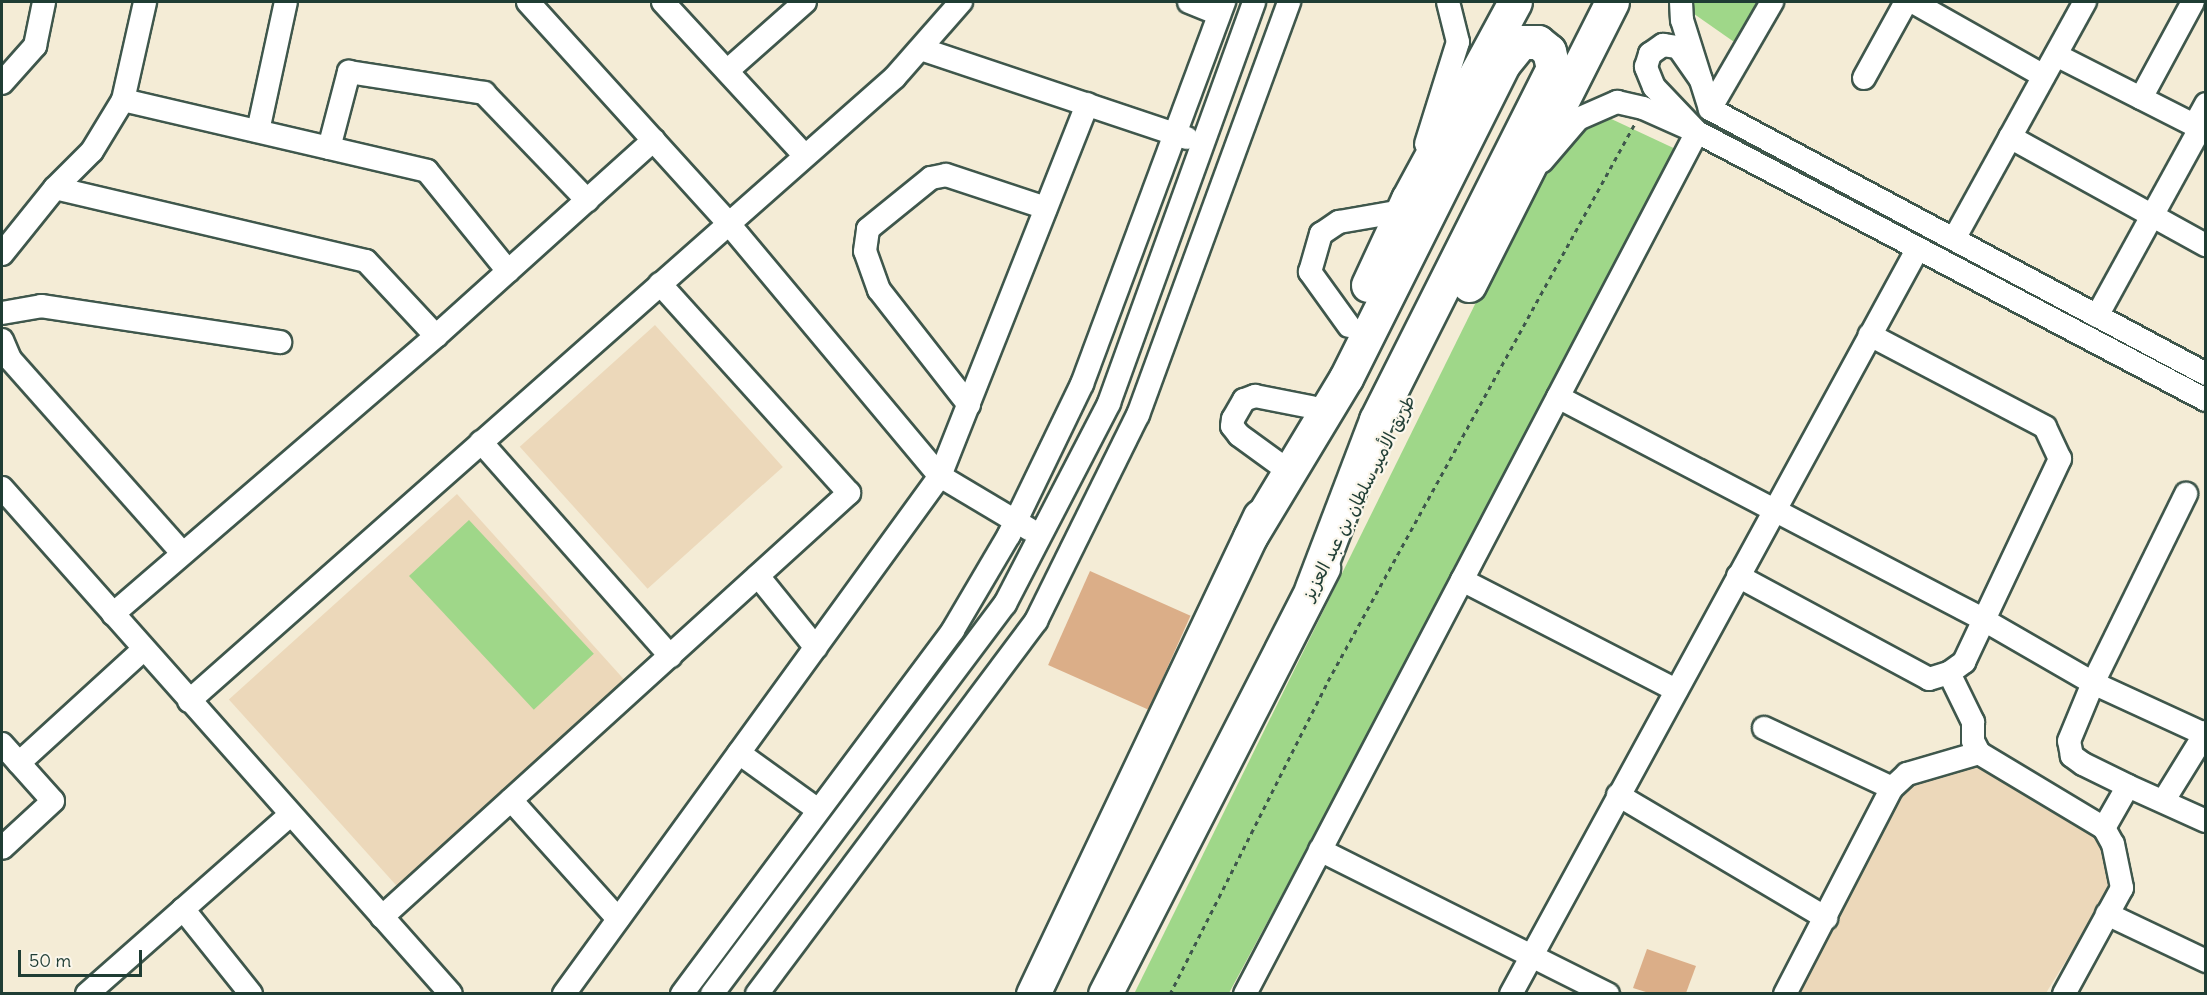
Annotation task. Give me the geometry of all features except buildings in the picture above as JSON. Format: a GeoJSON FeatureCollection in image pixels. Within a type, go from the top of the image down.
{"type":"FeatureCollection","features":[{"type":"Feature","properties":{"kind":"highway"},"geometry":{"type":"LineString","coordinates":[[1033,993],[1406,205],[1515,2]]}},
{"type":"Feature","properties":{"kind":"highway","name":"طريق الأمير سلطان بن عبد العزيز"},"geometry":{"type":"LineString","coordinates":[[1105,993],[1521,185],[1612,2]]}},
{"type":"Feature","properties":{"kind":"highway"},"geometry":{"type":"LineString","coordinates":[[1250,537],[1346,378],[1504,63],[1521,42],[1538,42],[1550,51],[1553,68],[1376,420],[1312,588]]}},
{"type":"Feature","properties":{"kind":"street"},"geometry":{"type":"LineString","coordinates":[[2,83],[35,46],[44,2]]}},
{"type":"Feature","properties":{"kind":"street"},"geometry":{"type":"LineString","coordinates":[[2,254],[55,188],[93,151],[123,100],[145,2]]}},
{"type":"Feature","properties":{"kind":"street"},"geometry":{"type":"LineString","coordinates":[[258,131],[286,2]]}},
{"type":"Feature","properties":{"kind":"street"},"geometry":{"type":"LineString","coordinates":[[528,2],[729,224],[940,476],[1041,536]]}},
{"type":"Feature","properties":{"kind":"street"},"geometry":{"type":"LineString","coordinates":[[727,71],[805,2]]}},
{"type":"Feature","properties":{"kind":"street"},"geometry":{"type":"LineString","coordinates":[[189,701],[805,156],[921,49],[961,2]]}},
{"type":"Feature","properties":{"kind":"street"},"geometry":{"type":"LineString","coordinates":[[682,993],[953,630],[1016,522],[1082,384],[1221,8],[1189,2]]}},
{"type":"Feature","properties":{"kind":"street"},"geometry":{"type":"LineString","coordinates":[[712,993],[1005,604],[1108,403],[1254,2]]}},
{"type":"Feature","properties":{"kind":"street"},"geometry":{"type":"LineString","coordinates":[[757,993],[1036,621],[1138,415],[1290,2]]}},
{"type":"Feature","properties":{"kind":"street"},"geometry":{"type":"LineString","coordinates":[[1349,326],[1310,272],[1322,234],[1339,222],[1406,205],[1458,42],[1448,2]]}},
{"type":"Feature","properties":{"kind":"street"},"geometry":{"type":"LineString","coordinates":[[1682,2],[1682,20],[1710,109],[2205,374]]}},
{"type":"Feature","properties":{"kind":"street"},"geometry":{"type":"LineString","coordinates":[[1710,109],[1772,2]]}},
{"type":"Feature","properties":{"kind":"street"},"geometry":{"type":"LineString","coordinates":[[1864,78],[1906,2]]}},
{"type":"Feature","properties":{"kind":"street"},"geometry":{"type":"LineString","coordinates":[[1913,2],[2044,76]]}},
{"type":"Feature","properties":{"kind":"street"},"geometry":{"type":"LineString","coordinates":[[1953,239],[2085,2]]}},
{"type":"Feature","properties":{"kind":"street"},"geometry":{"type":"LineString","coordinates":[[2141,98],[2193,2]]}},
{"type":"Feature","properties":{"kind":"street"},"geometry":{"type":"LineString","coordinates":[[668,3],[805,156]]}},
{"type":"Feature","properties":{"kind":"street"},"geometry":{"type":"LineString","coordinates":[[1698,132],[1654,87],[1646,67],[1650,54],[1663,45],[1678,47],[1701,80]]}},
{"type":"Feature","properties":{"kind":"street"},"geometry":{"type":"LineString","coordinates":[[921,49],[1201,143]]}},
{"type":"Feature","properties":{"kind":"street"},"geometry":{"type":"LineString","coordinates":[[2056,55],[2200,128]]}},
{"type":"Feature","properties":{"kind":"street"},"geometry":{"type":"LineString","coordinates":[[329,148],[349,72],[484,93],[587,200]]}},
{"type":"Feature","properties":{"kind":"street"},"geometry":{"type":"LineString","coordinates":[[123,100],[427,171],[508,271]]}},
{"type":"Feature","properties":{"kind":"street"},"geometry":{"type":"LineString","coordinates":[[1521,185],[1578,119],[1617,102],[1643,108],[1698,132],[1917,250],[2205,400]]}},
{"type":"Feature","properties":{"kind":"street"},"geometry":{"type":"LineString","coordinates":[[564,993],[940,476],[1087,104]]}},
{"type":"Feature","properties":{"kind":"street"},"geometry":{"type":"LineString","coordinates":[[2097,316],[2200,128],[2205,104]]}},
{"type":"Feature","properties":{"kind":"street"},"geometry":{"type":"LineString","coordinates":[[1245,993],[1698,132]]}},
{"type":"Feature","properties":{"kind":"street"},"geometry":{"type":"LineString","coordinates":[[2010,138],[2205,245]]}},
{"type":"Feature","properties":{"kind":"street"},"geometry":{"type":"LineString","coordinates":[[113,614],[436,336],[654,140]]}},
{"type":"Feature","properties":{"kind":"street"},"geometry":{"type":"LineString","coordinates":[[969,405],[879,290],[865,251],[868,229],[931,178],[946,175],[1046,208]]}},
{"type":"Feature","properties":{"kind":"street"},"geometry":{"type":"LineString","coordinates":[[55,188],[366,261],[436,336]]}},
{"type":"Feature","properties":{"kind":"street"},"geometry":{"type":"LineString","coordinates":[[1511,993],[1917,250]]}},
{"type":"Feature","properties":{"kind":"street"},"geometry":{"type":"LineString","coordinates":[[382,917],[849,493],[660,284]]}},
{"type":"Feature","properties":{"kind":"street"},"geometry":{"type":"LineString","coordinates":[[2,313],[41,306],[280,342]]}},
{"type":"Feature","properties":{"kind":"street"},"geometry":{"type":"LineString","coordinates":[[1738,576],[1929,679],[1949,673],[1964,662],[2060,459],[2055,442],[2045,427],[1870,335]]}},
{"type":"Feature","properties":{"kind":"street"},"geometry":{"type":"LineString","coordinates":[[4,358],[182,553]]}},
{"type":"Feature","properties":{"kind":"street"},"geometry":{"type":"LineString","coordinates":[[1283,467],[1239,435],[1232,426],[1233,420],[1244,400],[1255,396],[1311,406]]}},
{"type":"Feature","properties":{"kind":"street"},"geometry":{"type":"LineString","coordinates":[[1558,397],[1984,620],[2093,683],[2205,734],[2164,800]]}},
{"type":"Feature","properties":{"kind":"street"},"geometry":{"type":"LineString","coordinates":[[481,442],[670,656]]}},
{"type":"Feature","properties":{"kind":"street"},"geometry":{"type":"LineString","coordinates":[[2,488],[290,815],[451,993]]}},
{"type":"Feature","properties":{"kind":"street"},"geometry":{"type":"LineString","coordinates":[[2186,494],[2093,683],[2069,741],[2072,756],[2128,786],[2164,800],[2205,821]]}},
{"type":"Feature","properties":{"kind":"street"},"geometry":{"type":"LineString","coordinates":[[758,576],[816,648]]}},
{"type":"Feature","properties":{"kind":"street"},"geometry":{"type":"LineString","coordinates":[[1462,580],[1676,690]]}},
{"type":"Feature","properties":{"kind":"street"},"geometry":{"type":"LineString","coordinates":[[19,763],[144,650]]}},
{"type":"Feature","properties":{"kind":"street"},"geometry":{"type":"LineString","coordinates":[[1949,673],[1973,722],[1973,741],[1979,753],[2104,828],[2113,844],[2122,888],[2064,993]]}},
{"type":"Feature","properties":{"kind":"street"},"geometry":{"type":"LineString","coordinates":[[1764,728],[1892,788]]}},
{"type":"Feature","properties":{"kind":"street"},"geometry":{"type":"LineString","coordinates":[[2,744],[53,801],[2,848]]}},
{"type":"Feature","properties":{"kind":"street"},"geometry":{"type":"LineString","coordinates":[[739,753],[818,810]]}},
{"type":"Feature","properties":{"kind":"street"},"geometry":{"type":"LineString","coordinates":[[1785,993],[1892,788],[1906,774],[1979,753]]}},
{"type":"Feature","properties":{"kind":"street"},"geometry":{"type":"LineString","coordinates":[[2104,828],[2128,786]]}},
{"type":"Feature","properties":{"kind":"street"},"geometry":{"type":"LineString","coordinates":[[1618,795],[1826,918]]}},
{"type":"Feature","properties":{"kind":"street"},"geometry":{"type":"LineString","coordinates":[[511,800],[618,919]]}},
{"type":"Feature","properties":{"kind":"street"},"geometry":{"type":"LineString","coordinates":[[87,993],[290,815]]}},
{"type":"Feature","properties":{"kind":"street"},"geometry":{"type":"LineString","coordinates":[[1320,850],[1608,993]]}},
{"type":"Feature","properties":{"kind":"street"},"geometry":{"type":"LineString","coordinates":[[183,909],[251,993]]}},
{"type":"Feature","properties":{"kind":"street"},"geometry":{"type":"LineString","coordinates":[[2108,914],[2205,961]]}},
{"type":"Feature","properties":{"kind":"path"},"geometry":{"type":"LineString","coordinates":[[1170,993],[1328,681],[1643,108]]}},
{"type":"Feature","properties":{"kind":"shaded area"},"geometry":{"type":"Polygon","coordinates":[[[655,325],[783,467],[648,589],[520,447],[655,325]]]}},
{"type":"Feature","properties":{"kind":"shaded area"},"geometry":{"type":"Polygon","coordinates":[[[457,494],[626,681],[397,887],[229,699],[457,494]]]}},
{"type":"Feature","properties":{"kind":"shaded area"},"geometry":{"type":"Polygon","coordinates":[[[1976,766],[2099,828],[2112,886],[2046,993],[1798,994],[1913,775],[1976,766]]]}},
{"type":"Feature","properties":{"kind":"green space"},"geometry":{"type":"Polygon","coordinates":[[[1677,2],[1761,2],[1737,44],[1677,2]]]}},
{"type":"Feature","properties":{"kind":"green space"},"geometry":{"type":"Polygon","coordinates":[[[1575,102],[1682,152],[1229,993],[1134,994],[1575,102]]]}},
{"type":"Feature","properties":{"kind":"green space"},"geometry":{"type":"Polygon","coordinates":[[[469,520],[594,654],[534,710],[409,576],[469,520]]]}}]}
